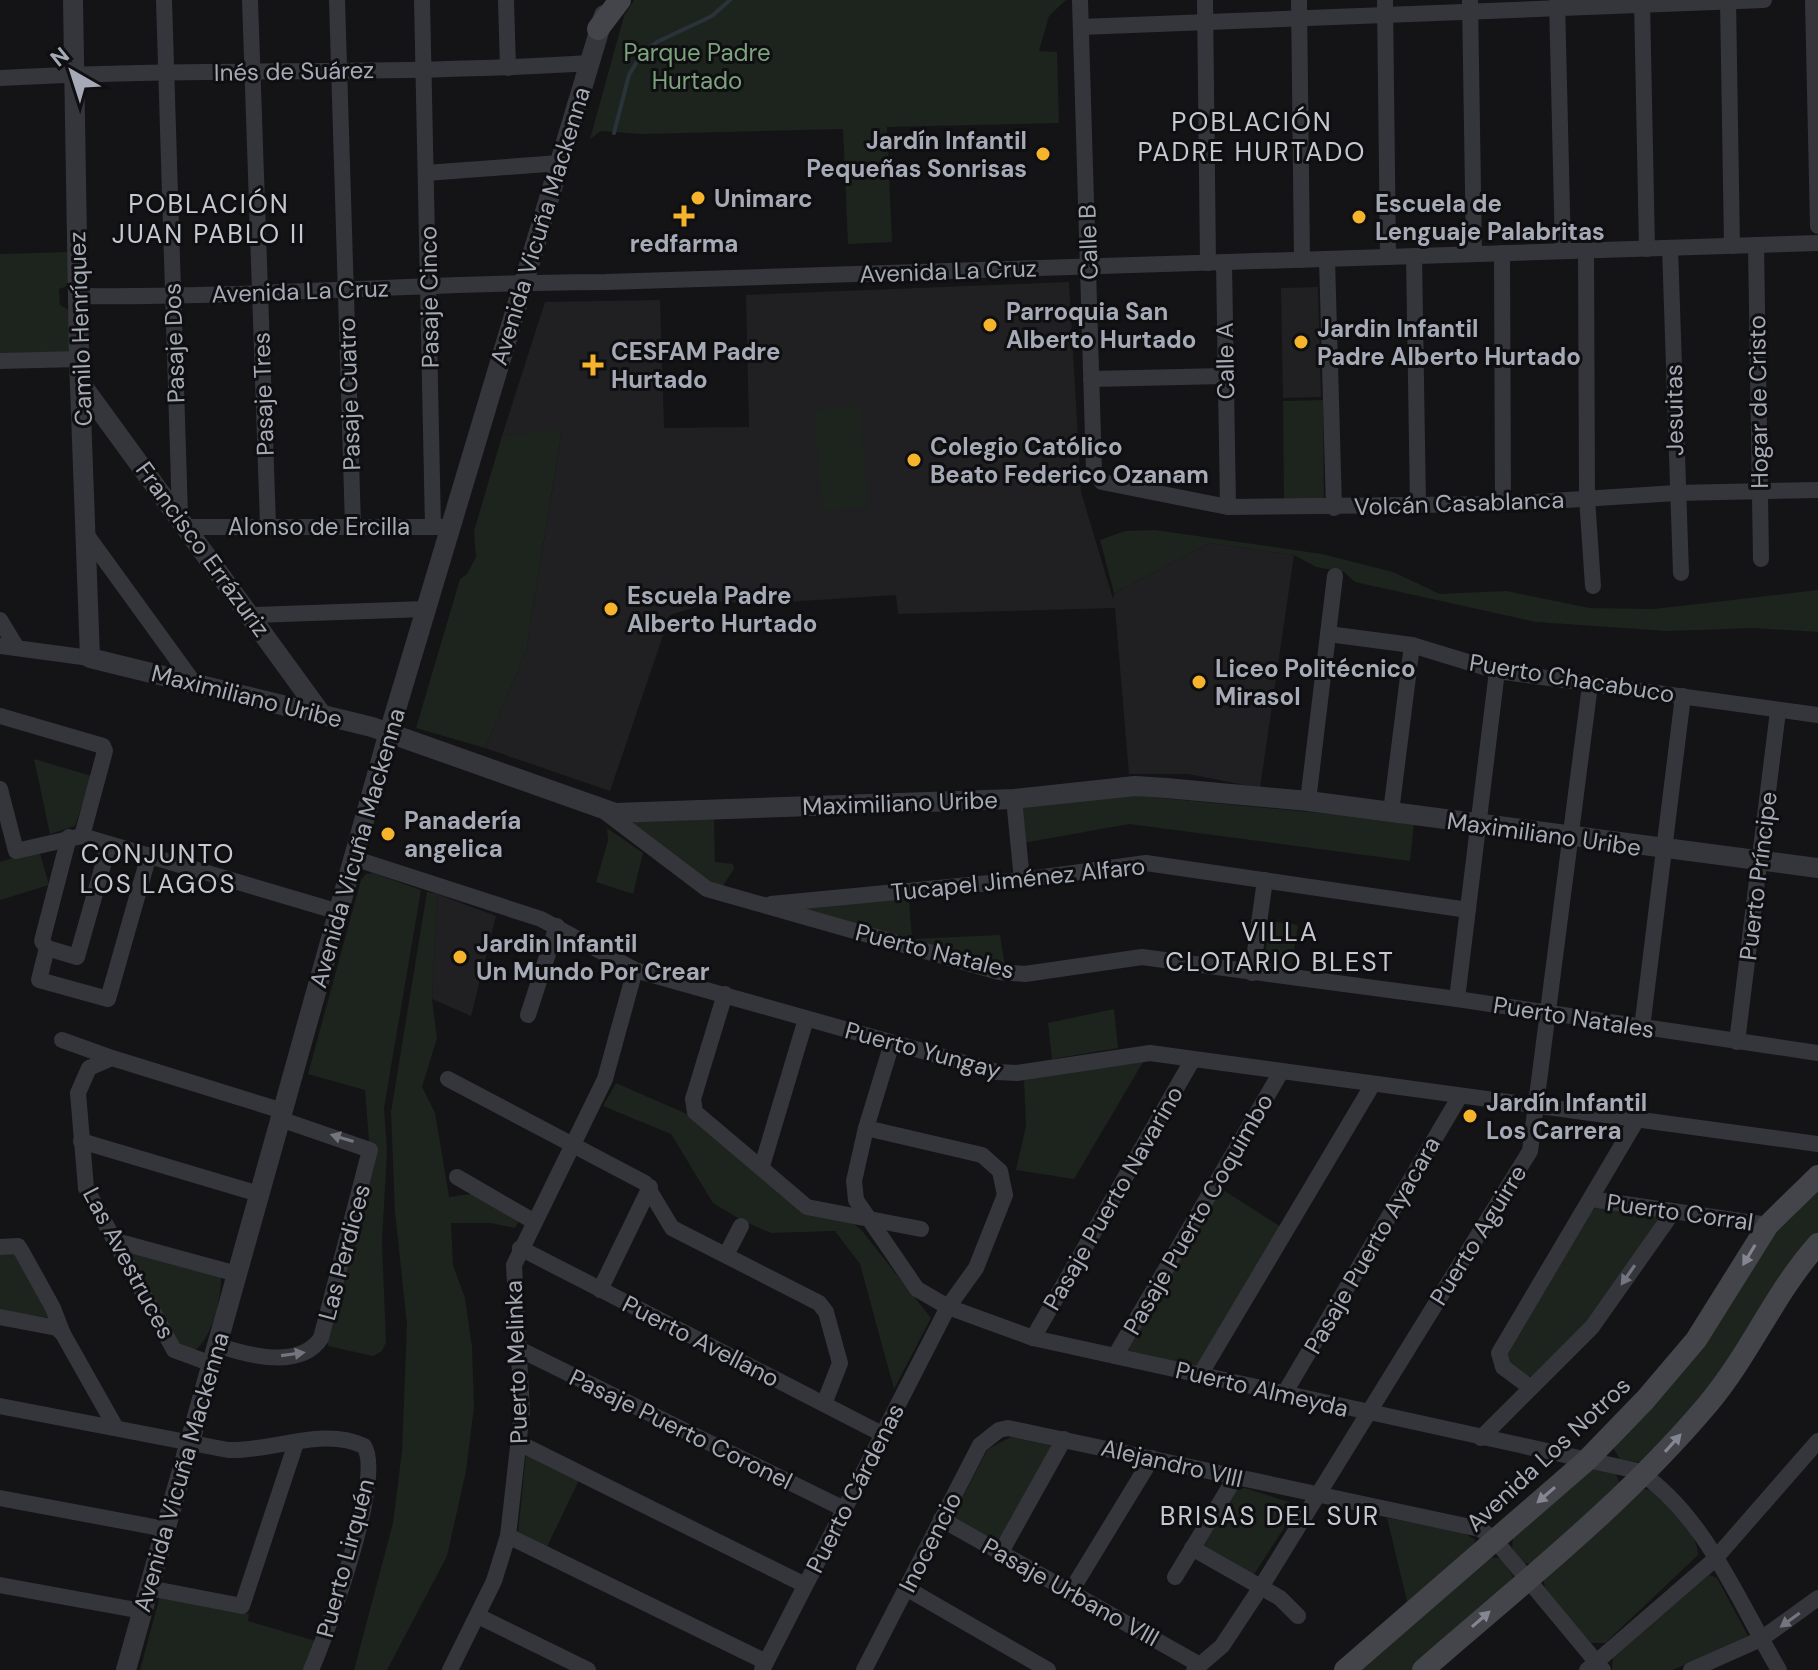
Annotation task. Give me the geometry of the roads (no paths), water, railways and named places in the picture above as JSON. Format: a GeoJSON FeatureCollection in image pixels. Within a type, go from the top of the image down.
{"type":"FeatureCollection","features":[{"type":"Feature","properties":{"kind":"main road"},"geometry":{"type":"LineString","coordinates":[[598,29],[620,0]]}},
{"type":"Feature","properties":{"kind":"main road","name":"Avenida Los Notros"},"geometry":{"type":"LineString","coordinates":[[1345,1670],[1586,1461],[1688,1350],[1768,1225],[1818,1176]]}},
{"type":"Feature","properties":{"kind":"main road"},"geometry":{"type":"LineString","coordinates":[[1423,1670],[1644,1474],[1732,1373],[1801,1264],[1818,1244]]}},
{"type":"Feature","properties":{"kind":"street","name":"Camilo Henríquez"},"geometry":{"type":"LineString","coordinates":[[73,0],[79,359],[90,658]]}},
{"type":"Feature","properties":{"kind":"street","name":"Pasaje Dos"},"geometry":{"type":"LineString","coordinates":[[164,0],[184,522]]}},
{"type":"Feature","properties":{"kind":"street","name":"Pasaje Tres"},"geometry":{"type":"LineString","coordinates":[[250,0],[268,525]]}},
{"type":"Feature","properties":{"kind":"street","name":"Pasaje Cuatro"},"geometry":{"type":"LineString","coordinates":[[337,0],[353,526]]}},
{"type":"Feature","properties":{"kind":"street","name":"Pasaje Cinco"},"geometry":{"type":"LineString","coordinates":[[422,0],[429,286],[442,527]]}},
{"type":"Feature","properties":{"kind":"street"},"geometry":{"type":"LineString","coordinates":[[506,0],[508,68]]}},
{"type":"Feature","properties":{"kind":"street","name":"Avenida Vicuña Mackenna"},"geometry":{"type":"LineString","coordinates":[[598,29],[600,0]]}},
{"type":"Feature","properties":{"kind":"street","name":"Avenida Vicuña Mackenna"},"geometry":{"type":"LineString","coordinates":[[126,1670],[425,609],[442,527],[524,282],[598,29],[610,0]]}},
{"type":"Feature","properties":{"kind":"street","name":"Calle B"},"geometry":{"type":"LineString","coordinates":[[1080,0],[1094,471],[1102,482]]}},
{"type":"Feature","properties":{"kind":"street","name":"Calle A"},"geometry":{"type":"LineString","coordinates":[[1205,0],[1216,263],[1225,376],[1228,507]]}},
{"type":"Feature","properties":{"kind":"street"},"geometry":{"type":"LineString","coordinates":[[1299,0],[1302,260]]}},
{"type":"Feature","properties":{"kind":"street"},"geometry":{"type":"LineString","coordinates":[[1081,27],[1300,19],[1386,8],[1764,0]]}},
{"type":"Feature","properties":{"kind":"street"},"geometry":{"type":"LineString","coordinates":[[1813,0],[1818,226]]}},
{"type":"Feature","properties":{"kind":"street"},"geometry":{"type":"LineString","coordinates":[[1728,1],[1732,246]]}},
{"type":"Feature","properties":{"kind":"street"},"geometry":{"type":"LineString","coordinates":[[1642,2],[1647,249]]}},
{"type":"Feature","properties":{"kind":"street"},"geometry":{"type":"LineString","coordinates":[[1557,4],[1563,251]]}},
{"type":"Feature","properties":{"kind":"street"},"geometry":{"type":"LineString","coordinates":[[1470,6],[1474,254]]}},
{"type":"Feature","properties":{"kind":"street"},"geometry":{"type":"LineString","coordinates":[[1386,8],[1388,257]]}},
{"type":"Feature","properties":{"kind":"street","name":"Inés de Suárez"},"geometry":{"type":"LineString","coordinates":[[0,78],[75,74],[508,68],[588,63]]}},
{"type":"Feature","properties":{"kind":"street"},"geometry":{"type":"LineString","coordinates":[[426,173],[560,163]]}},
{"type":"Feature","properties":{"kind":"street","name":"Avenida La Cruz"},"geometry":{"type":"LineString","coordinates":[[78,296],[173,297],[524,282],[1818,243]]}},
{"type":"Feature","properties":{"kind":"street","name":"Hogar de Cristo"},"geometry":{"type":"LineString","coordinates":[[1756,245],[1761,559]]}},
{"type":"Feature","properties":{"kind":"street","name":"Jesuitas"},"geometry":{"type":"LineString","coordinates":[[1670,248],[1681,573]]}},
{"type":"Feature","properties":{"kind":"street"},"geometry":{"type":"LineString","coordinates":[[1586,250],[1587,498],[1593,586]]}},
{"type":"Feature","properties":{"kind":"street"},"geometry":{"type":"LineString","coordinates":[[1502,253],[1503,504]]}},
{"type":"Feature","properties":{"kind":"street"},"geometry":{"type":"LineString","coordinates":[[1414,256],[1418,505]]}},
{"type":"Feature","properties":{"kind":"street"},"geometry":{"type":"LineString","coordinates":[[1327,259],[1334,508]]}},
{"type":"Feature","properties":{"kind":"street"},"geometry":{"type":"LineString","coordinates":[[0,361],[79,359]]}},
{"type":"Feature","properties":{"kind":"street"},"geometry":{"type":"LineString","coordinates":[[1091,379],[1225,376]]}},
{"type":"Feature","properties":{"kind":"street","name":"Francisco Errázuriz"},"geometry":{"type":"LineString","coordinates":[[81,384],[322,715]]}},
{"type":"Feature","properties":{"kind":"street","name":"Volcán Casablanca"},"geometry":{"type":"LineString","coordinates":[[1102,482],[1228,507],[1503,504],[1676,493],[1818,490]]}},
{"type":"Feature","properties":{"kind":"street","name":"Alonso de Ercilla"},"geometry":{"type":"LineString","coordinates":[[184,522],[442,527]]}},
{"type":"Feature","properties":{"kind":"street"},"geometry":{"type":"LineString","coordinates":[[86,534],[194,683]]}},
{"type":"Feature","properties":{"kind":"street"},"geometry":{"type":"LineString","coordinates":[[1308,801],[1335,576]]}},
{"type":"Feature","properties":{"kind":"street"},"geometry":{"type":"LineString","coordinates":[[252,615],[425,609]]}},
{"type":"Feature","properties":{"kind":"street"},"geometry":{"type":"LineString","coordinates":[[0,620],[17,648]]}},
{"type":"Feature","properties":{"kind":"street","name":"Puerto Chacabuco"},"geometry":{"type":"LineString","coordinates":[[1328,634],[1412,645],[1497,671],[1818,715]]}},
{"type":"Feature","properties":{"kind":"street"},"geometry":{"type":"LineString","coordinates":[[1391,812],[1412,645]]}},
{"type":"Feature","properties":{"kind":"street","name":"Maximiliano Uribe"},"geometry":{"type":"LineString","coordinates":[[0,646],[90,658],[389,732],[604,811],[667,813],[1014,799],[1135,786],[1308,801],[1818,868]]}},
{"type":"Feature","properties":{"kind":"street"},"geometry":{"type":"LineString","coordinates":[[1457,999],[1497,671]]}},
{"type":"Feature","properties":{"kind":"street","name":"Puerto Aguirre"},"geometry":{"type":"LineString","coordinates":[[1197,1667],[1222,1646],[1261,1587],[1530,1151],[1590,685]]}},
{"type":"Feature","properties":{"kind":"street"},"geometry":{"type":"LineString","coordinates":[[1642,1028],[1683,696]]}},
{"type":"Feature","properties":{"kind":"street","name":"Puerto Príncipe"},"geometry":{"type":"LineString","coordinates":[[1737,1042],[1778,711]]}},
{"type":"Feature","properties":{"kind":"street"},"geometry":{"type":"LineString","coordinates":[[0,716],[103,746],[105,751],[42,941],[47,948],[77,957],[109,844]]}},
{"type":"Feature","properties":{"kind":"street"},"geometry":{"type":"LineString","coordinates":[[0,789],[16,851],[75,836],[339,912]]}},
{"type":"Feature","properties":{"kind":"street"},"geometry":{"type":"LineString","coordinates":[[1014,799],[1022,880]]}},
{"type":"Feature","properties":{"kind":"street","name":"Puerto Natales"},"geometry":{"type":"LineString","coordinates":[[604,811],[707,889],[999,972],[1025,974],[1142,957],[1457,999],[1818,1053]]}},
{"type":"Feature","properties":{"kind":"street"},"geometry":{"type":"LineString","coordinates":[[47,948],[39,980],[108,999],[149,855]]}},
{"type":"Feature","properties":{"kind":"street","name":"Puerto Yungay"},"geometry":{"type":"LineString","coordinates":[[353,858],[557,926],[635,970],[1006,1073],[1150,1053],[1810,1143],[1818,1157]]}},
{"type":"Feature","properties":{"kind":"street","name":"Tucapel Jiménez Alfaro"},"geometry":{"type":"LineString","coordinates":[[758,905],[1022,880],[1146,863],[1468,910]]}},
{"type":"Feature","properties":{"kind":"street"},"geometry":{"type":"LineString","coordinates":[[1252,973],[1265,880]]}},
{"type":"Feature","properties":{"kind":"street"},"geometry":{"type":"LineString","coordinates":[[528,1015],[557,926]]}},
{"type":"Feature","properties":{"kind":"street","name":"Puerto Melinka"},"geometry":{"type":"LineString","coordinates":[[450,1670],[503,1559],[508,1536],[521,1444],[519,1349],[513,1280],[520,1248],[605,1079],[635,970]]}},
{"type":"Feature","properties":{"kind":"street"},"geometry":{"type":"LineString","coordinates":[[725,994],[693,1108],[807,1207],[921,1229]]}},
{"type":"Feature","properties":{"kind":"street"},"geometry":{"type":"LineString","coordinates":[[762,1166],[806,1019]]}},
{"type":"Feature","properties":{"kind":"street"},"geometry":{"type":"LineString","coordinates":[[62,1040],[282,1115]]}},
{"type":"Feature","properties":{"kind":"street","name":"Puerto Almeyda"},"geometry":{"type":"LineString","coordinates":[[892,1043],[866,1128],[854,1191],[869,1221],[917,1289],[948,1307],[1033,1338],[1586,1461],[1630,1468],[1644,1474]]}},
{"type":"Feature","properties":{"kind":"street","name":"Las Avestruces"},"geometry":{"type":"LineString","coordinates":[[112,1058],[94,1064],[81,1083],[81,1141],[86,1188],[174,1350],[214,1355]]}},
{"type":"Feature","properties":{"kind":"street","name":"Pasaje Puerto Navarino"},"geometry":{"type":"LineString","coordinates":[[1033,1338],[1193,1059]]}},
{"type":"Feature","properties":{"kind":"street","name":"Pasaje Puerto Coquimbo"},"geometry":{"type":"LineString","coordinates":[[1115,1356],[1281,1072]]}},
{"type":"Feature","properties":{"kind":"street"},"geometry":{"type":"LineString","coordinates":[[448,1079],[650,1187],[672,1228]]}},
{"type":"Feature","properties":{"kind":"street"},"geometry":{"type":"LineString","coordinates":[[1200,1375],[1373,1084]]}},
{"type":"Feature","properties":{"kind":"street","name":"Pasaje Puerto Ayacara"},"geometry":{"type":"LineString","coordinates":[[1284,1394],[1460,1096]]}},
{"type":"Feature","properties":{"kind":"street","name":"Las Perdices"},"geometry":{"type":"LineString","coordinates":[[214,1355],[262,1357],[302,1353],[321,1338],[370,1150],[282,1115]]}},
{"type":"Feature","properties":{"kind":"street"},"geometry":{"type":"LineString","coordinates":[[1531,1388],[1503,1367],[1499,1353],[1638,1118]]}},
{"type":"Feature","properties":{"kind":"street","name":"Puerto Cárdenas"},"geometry":{"type":"LineString","coordinates":[[764,1666],[948,1307],[976,1268],[1005,1195],[1002,1176],[982,1155],[866,1128]]}},
{"type":"Feature","properties":{"kind":"street"},"geometry":{"type":"LineString","coordinates":[[81,1141],[259,1194]]}},
{"type":"Feature","properties":{"kind":"street"},"geometry":{"type":"LineString","coordinates":[[457,1177],[533,1221]]}},
{"type":"Feature","properties":{"kind":"street"},"geometry":{"type":"LineString","coordinates":[[600,1290],[650,1187]]}},
{"type":"Feature","properties":{"kind":"street","name":"Puerto Corral"},"geometry":{"type":"LineString","coordinates":[[1591,1199],[1768,1225]]}},
{"type":"Feature","properties":{"kind":"street"},"geometry":{"type":"LineString","coordinates":[[639,1211],[812,1298],[826,1312],[840,1370],[824,1404]]}},
{"type":"Feature","properties":{"kind":"street"},"geometry":{"type":"LineString","coordinates":[[1481,1438],[1592,1327],[1673,1212]]}},
{"type":"Feature","properties":{"kind":"street"},"geometry":{"type":"LineString","coordinates":[[726,1255],[741,1226]]}},
{"type":"Feature","properties":{"kind":"street"},"geometry":{"type":"LineString","coordinates":[[116,1241],[237,1274]]}},
{"type":"Feature","properties":{"kind":"street"},"geometry":{"type":"LineString","coordinates":[[0,1247],[18,1246],[22,1252],[53,1308],[63,1334],[116,1428]]}},
{"type":"Feature","properties":{"kind":"street","name":"Puerto Avellano"},"geometry":{"type":"LineString","coordinates":[[520,1248],[882,1434]]}},
{"type":"Feature","properties":{"kind":"street"},"geometry":{"type":"LineString","coordinates":[[0,1317],[57,1328],[63,1334]]}},
{"type":"Feature","properties":{"kind":"street","name":"Pasaje Puerto Coronel"},"geometry":{"type":"LineString","coordinates":[[519,1349],[844,1509]]}},
{"type":"Feature","properties":{"kind":"street"},"geometry":{"type":"LineString","coordinates":[[0,1406],[243,1451],[296,1443],[242,1606],[149,1588]]}},
{"type":"Feature","properties":{"kind":"street","name":"Alejandro VIII"},"geometry":{"type":"LineString","coordinates":[[1008,1428],[1480,1529],[1494,1539],[1528,1579],[1595,1667]]}},
{"type":"Feature","properties":{"kind":"street","name":"Inocencio"},"geometry":{"type":"LineString","coordinates":[[867,1669],[980,1445],[999,1430],[1008,1428]]}},
{"type":"Feature","properties":{"kind":"street","name":"Puerto Lirquén"},"geometry":{"type":"LineString","coordinates":[[296,1443],[337,1438],[364,1446],[370,1460],[356,1537],[333,1618],[311,1670]]}},
{"type":"Feature","properties":{"kind":"street"},"geometry":{"type":"LineString","coordinates":[[1001,1552],[1064,1439]]}},
{"type":"Feature","properties":{"kind":"street"},"geometry":{"type":"LineString","coordinates":[[1595,1667],[1714,1560],[1818,1441]]}},
{"type":"Feature","properties":{"kind":"street"},"geometry":{"type":"LineString","coordinates":[[521,1444],[805,1585]]}},
{"type":"Feature","properties":{"kind":"street"},"geometry":{"type":"LineString","coordinates":[[1071,1591],[1152,1458]]}},
{"type":"Feature","properties":{"kind":"street"},"geometry":{"type":"LineString","coordinates":[[1644,1474],[1681,1511],[1779,1670]]}},
{"type":"Feature","properties":{"kind":"street"},"geometry":{"type":"LineString","coordinates":[[1175,1577],[1235,1478]]}},
{"type":"Feature","properties":{"kind":"street"},"geometry":{"type":"LineString","coordinates":[[0,1498],[165,1529]]}},
{"type":"Feature","properties":{"kind":"street","name":"Pasaje Urbano VIII"},"geometry":{"type":"LineString","coordinates":[[941,1519],[1071,1591],[1197,1667]]}},
{"type":"Feature","properties":{"kind":"street"},"geometry":{"type":"LineString","coordinates":[[508,1536],[764,1666]]}},
{"type":"Feature","properties":{"kind":"street"},"geometry":{"type":"LineString","coordinates":[[1192,1548],[1280,1598],[1298,1616]]}},
{"type":"Feature","properties":{"kind":"street"},"geometry":{"type":"LineString","coordinates":[[0,1585],[142,1611]]}},
{"type":"Feature","properties":{"kind":"street"},"geometry":{"type":"LineString","coordinates":[[906,1588],[1048,1670]]}},
{"type":"Feature","properties":{"kind":"street"},"geometry":{"type":"LineString","coordinates":[[1691,1670],[1761,1639],[1818,1598]]}},
{"type":"Feature","properties":{"kind":"street"},"geometry":{"type":"LineString","coordinates":[[478,1616],[588,1670]]}},
{"type":"Feature","properties":{"kind":"waterway"},"geometry":{"type":"LineString","coordinates":[[614,133],[629,75],[642,53],[657,42],[712,16],[730,0]]}},
{"type":"Feature","properties":{"kind":"place","name":"Jardín Infantil Pequeñas Sonrisas"},"geometry":{"type":"Point","coordinates":[1043,154]}},
{"type":"Feature","properties":{"kind":"place","name":"Unimarc"},"geometry":{"type":"Point","coordinates":[698,198]}},
{"type":"Feature","properties":{"kind":"place","name":"redfarma"},"geometry":{"type":"Point","coordinates":[684,216]}},
{"type":"Feature","properties":{"kind":"place","name":"Escuela de Lenguaje Palabritas"},"geometry":{"type":"Point","coordinates":[1359,217]}},
{"type":"Feature","properties":{"kind":"place","name":"Parroquia San Alberto Hurtado"},"geometry":{"type":"Point","coordinates":[990,325]}},
{"type":"Feature","properties":{"kind":"place","name":"Jardin Infantil Padre Alberto Hurtado"},"geometry":{"type":"Point","coordinates":[1301,342]}},
{"type":"Feature","properties":{"kind":"place","name":"CESFAM Padre Hurtado"},"geometry":{"type":"Point","coordinates":[593,365]}},
{"type":"Feature","properties":{"kind":"place","name":"Colegio Católico Beato Federico Ozanam"},"geometry":{"type":"Point","coordinates":[914,460]}},
{"type":"Feature","properties":{"kind":"place","name":"Escuela Padre Alberto Hurtado"},"geometry":{"type":"Point","coordinates":[611,609]}},
{"type":"Feature","properties":{"kind":"place","name":"Liceo Politécnico Mirasol"},"geometry":{"type":"Point","coordinates":[1199,682]}},
{"type":"Feature","properties":{"kind":"place","name":"Panadería angelica"},"geometry":{"type":"Point","coordinates":[388,834]}},
{"type":"Feature","properties":{"kind":"place","name":"Jardin Infantil Un Mundo Por Crear"},"geometry":{"type":"Point","coordinates":[460,957]}},
{"type":"Feature","properties":{"kind":"place","name":"Jardín Infantil Los Carrera"},"geometry":{"type":"Point","coordinates":[1470,1116]}},
{"type":"Feature","properties":{"kind":"district","name":"POBLACIÓN PADRE HURTADO"},"geometry":{"type":"Point","coordinates":[1252,137]}},
{"type":"Feature","properties":{"kind":"district","name":"POBLACIÓN JUAN PABLO II"},"geometry":{"type":"Point","coordinates":[209,219]}},
{"type":"Feature","properties":{"kind":"district","name":"CONJUNTO LOS LAGOS"},"geometry":{"type":"Point","coordinates":[158,869]}},
{"type":"Feature","properties":{"kind":"district","name":"VILLA CLOTARIO BLEST"},"geometry":{"type":"Point","coordinates":[1280,947]}},
{"type":"Feature","properties":{"kind":"district","name":"BRISAS DEL SUR"},"geometry":{"type":"Point","coordinates":[1270,1516]}},
{"type":"Feature","properties":{"kind":"park label","name":"Parque Padre Hurtado"},"geometry":{"type":"Point","coordinates":[697,66]}}]}
